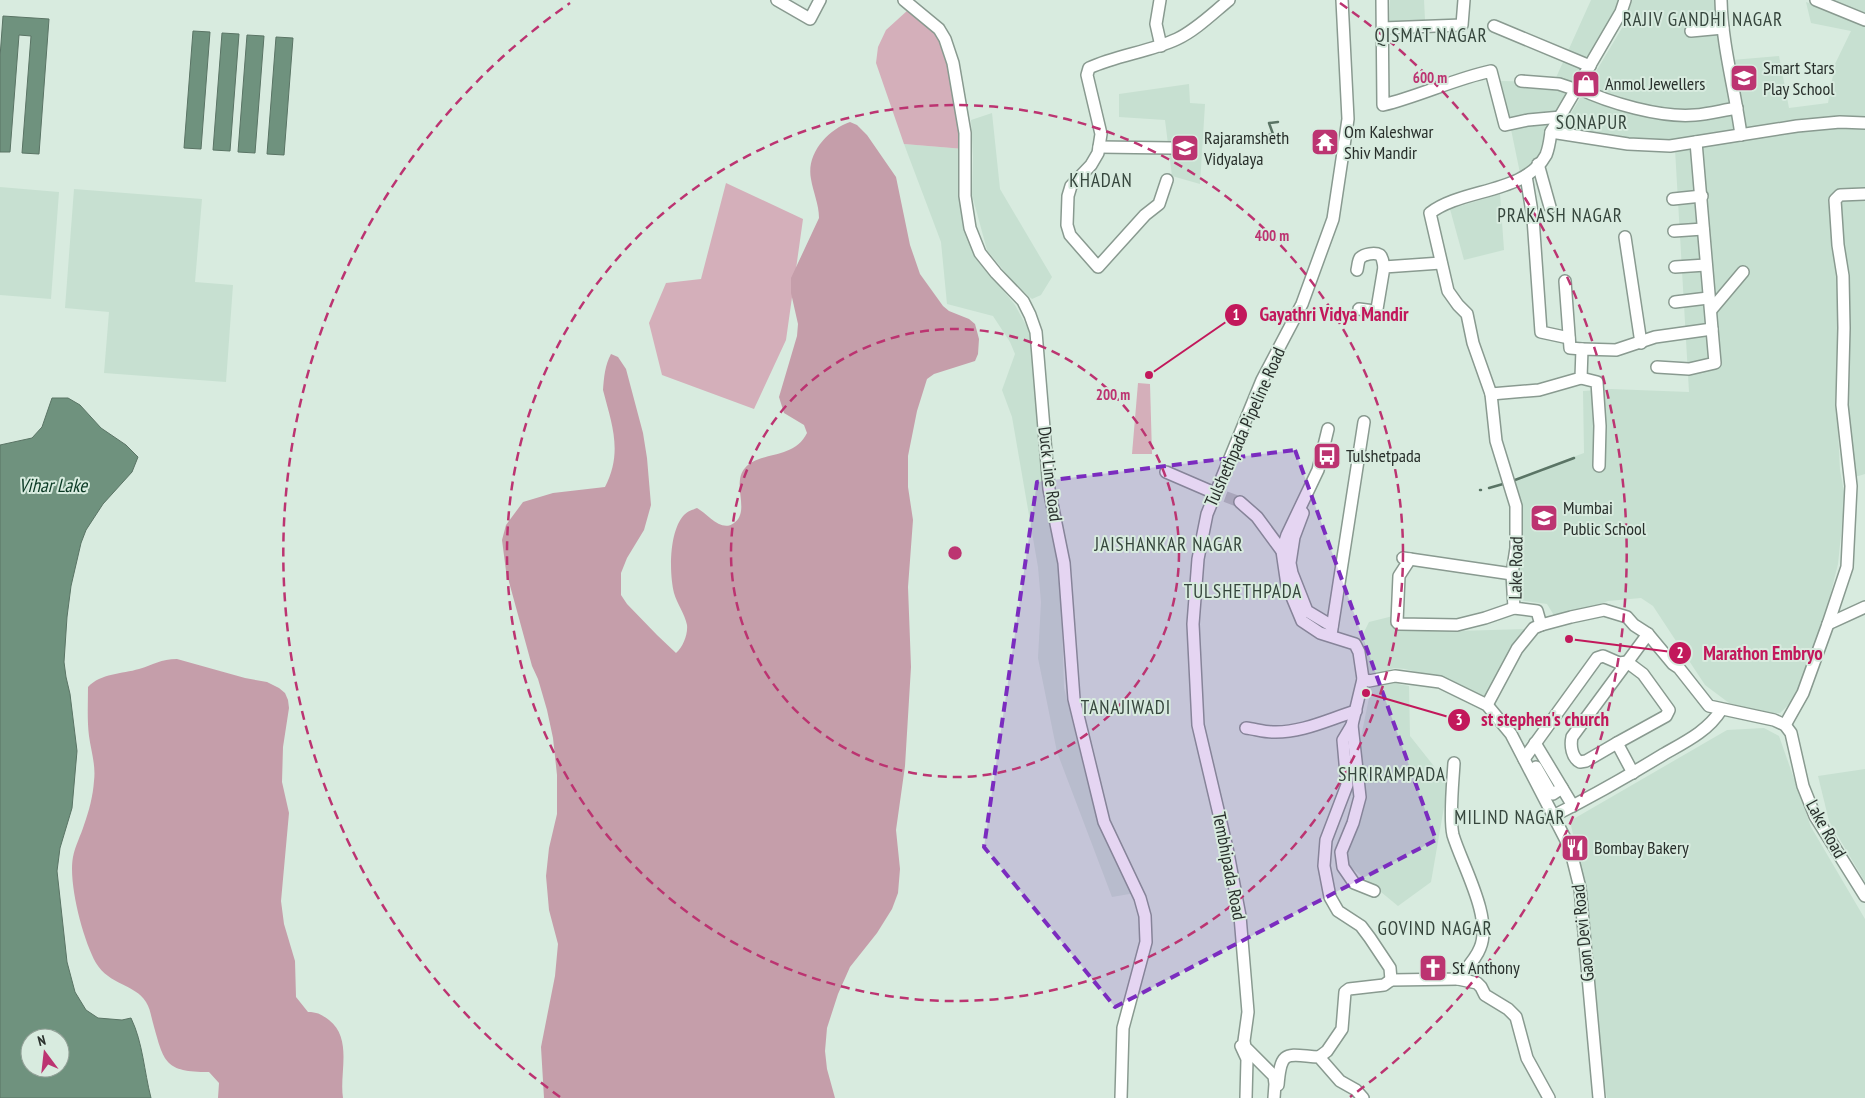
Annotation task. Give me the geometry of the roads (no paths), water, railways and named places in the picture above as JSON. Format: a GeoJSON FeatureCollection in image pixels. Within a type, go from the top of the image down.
{"type":"FeatureCollection","features":[{"type":"Feature","properties":{"kind":"street"},"geometry":{"type":"LineString","coordinates":[[782,1],[810,19],[820,0]]}},
{"type":"Feature","properties":{"kind":"street","name":"Duck Line Road"},"geometry":{"type":"LineString","coordinates":[[904,0],[939,29],[945,39],[953,63],[965,133],[965,196],[970,228],[980,252],[996,273],[1023,301],[1036,332],[1049,489],[1064,563],[1074,699],[1104,822],[1140,898],[1145,916],[1146,942],[1123,1028],[1121,1098]]}},
{"type":"Feature","properties":{"kind":"street"},"geometry":{"type":"LineString","coordinates":[[1160,0],[1156,24],[1161,46]]}},
{"type":"Feature","properties":{"kind":"street"},"geometry":{"type":"LineString","coordinates":[[1167,180],[1159,204],[1146,214],[1098,267],[1070,235],[1066,225],[1068,196],[1071,186],[1091,165],[1098,153],[1101,134],[1087,75],[1089,68],[1103,62],[1161,46],[1179,38],[1229,0]]}},
{"type":"Feature","properties":{"kind":"street","name":"Tulshethpada Pipeline Road"},"geometry":{"type":"LineString","coordinates":[[1193,624],[1198,559],[1207,514],[1262,380],[1302,304],[1334,219],[1348,119],[1342,0]]}},
{"type":"Feature","properties":{"kind":"street"},"geometry":{"type":"LineString","coordinates":[[1382,0],[1383,105],[1410,98],[1470,76],[1491,71],[1505,125],[1528,120],[1560,117]]}},
{"type":"Feature","properties":{"kind":"street"},"geometry":{"type":"LineString","coordinates":[[1383,28],[1462,24],[1464,0]]}},
{"type":"Feature","properties":{"kind":"street","name":"Lake Road"},"geometry":{"type":"LineString","coordinates":[[1541,625],[1537,611],[1514,608],[1512,574],[1516,548],[1516,506],[1496,441],[1491,394],[1473,343],[1467,314],[1458,306],[1448,291],[1430,213],[1446,203],[1526,176],[1538,164],[1546,154],[1551,132],[1578,89],[1621,12],[1624,0]]}},
{"type":"Feature","properties":{"kind":"street"},"geometry":{"type":"LineString","coordinates":[[1720,0],[1741,135]]}},
{"type":"Feature","properties":{"kind":"street"},"geometry":{"type":"LineString","coordinates":[[1816,0],[1865,20]]}},
{"type":"Feature","properties":{"kind":"street"},"geometry":{"type":"LineString","coordinates":[[1494,26],[1590,66]]}},
{"type":"Feature","properties":{"kind":"street"},"geometry":{"type":"LineString","coordinates":[[1691,31],[1723,28]]}},
{"type":"Feature","properties":{"kind":"street"},"geometry":{"type":"LineString","coordinates":[[1521,81],[1559,84],[1610,101],[1661,113],[1694,115],[1738,108]]}},
{"type":"Feature","properties":{"kind":"street"},"geometry":{"type":"LineString","coordinates":[[1551,132],[1588,139],[1648,146],[1670,146],[1797,126],[1840,122],[1865,123]]}},
{"type":"Feature","properties":{"kind":"street"},"geometry":{"type":"LineString","coordinates":[[1657,367],[1689,369],[1715,363],[1696,142]]}},
{"type":"Feature","properties":{"kind":"street"},"geometry":{"type":"LineString","coordinates":[[1099,147],[1172,148]]}},
{"type":"Feature","properties":{"kind":"street"},"geometry":{"type":"LineString","coordinates":[[1538,164],[1550,207]]}},
{"type":"Feature","properties":{"kind":"street"},"geometry":{"type":"LineString","coordinates":[[1526,176],[1533,218],[1541,332],[1569,338]]}},
{"type":"Feature","properties":{"kind":"street"},"geometry":{"type":"LineString","coordinates":[[1487,705],[1517,650],[1534,628],[1604,610],[1627,617],[1638,618],[1649,634],[1677,662],[1681,674],[1709,706],[1720,710],[1774,720],[1785,725],[1803,693],[1846,567],[1851,486],[1842,405],[1843,276],[1838,245],[1835,200],[1840,195],[1865,194]]}},
{"type":"Feature","properties":{"kind":"street"},"geometry":{"type":"LineString","coordinates":[[1672,199],[1702,196]]}},
{"type":"Feature","properties":{"kind":"street"},"geometry":{"type":"LineString","coordinates":[[1674,231],[1703,229]]}},
{"type":"Feature","properties":{"kind":"street"},"geometry":{"type":"LineString","coordinates":[[1625,237],[1641,343]]}},
{"type":"Feature","properties":{"kind":"street"},"geometry":{"type":"LineString","coordinates":[[1357,270],[1359,260],[1362,257],[1374,253],[1382,258],[1384,267],[1377,309],[1374,311],[1359,309]]}},
{"type":"Feature","properties":{"kind":"street"},"geometry":{"type":"LineString","coordinates":[[1384,267],[1441,263]]}},
{"type":"Feature","properties":{"kind":"street"},"geometry":{"type":"LineString","coordinates":[[1676,268],[1706,265]]}},
{"type":"Feature","properties":{"kind":"street"},"geometry":{"type":"LineString","coordinates":[[1711,310],[1743,272]]}},
{"type":"Feature","properties":{"kind":"street"},"geometry":{"type":"LineString","coordinates":[[1565,281],[1570,348],[1616,350],[1655,337],[1712,329]]}},
{"type":"Feature","properties":{"kind":"street"},"geometry":{"type":"LineString","coordinates":[[1675,302],[1708,298]]}},
{"type":"Feature","properties":{"kind":"street"},"geometry":{"type":"LineString","coordinates":[[1581,378],[1582,349]]}},
{"type":"Feature","properties":{"kind":"street"},"geometry":{"type":"LineString","coordinates":[[1491,394],[1539,390],[1581,378],[1596,382],[1600,426],[1598,466]]}},
{"type":"Feature","properties":{"kind":"street"},"geometry":{"type":"LineString","coordinates":[[1331,630],[1364,422]]}},
{"type":"Feature","properties":{"kind":"street"},"geometry":{"type":"LineString","coordinates":[[1328,429],[1318,470],[1287,535],[1282,552],[1287,585],[1302,622],[1320,633],[1331,630]]}},
{"type":"Feature","properties":{"kind":"street"},"geometry":{"type":"LineString","coordinates":[[1166,472],[1209,490],[1205,507],[1207,514]]}},
{"type":"Feature","properties":{"kind":"street"},"geometry":{"type":"LineString","coordinates":[[1240,502],[1257,517],[1282,552]]}},
{"type":"Feature","properties":{"kind":"street"},"geometry":{"type":"LineString","coordinates":[[1303,513],[1294,537],[1290,563],[1292,573],[1307,610],[1331,630],[1355,644],[1359,652],[1363,679],[1352,725],[1343,740],[1346,792],[1326,840],[1324,866],[1330,897],[1338,911],[1361,926],[1390,968],[1391,980]]}},
{"type":"Feature","properties":{"kind":"street"},"geometry":{"type":"LineString","coordinates":[[1512,574],[1406,558],[1399,576],[1397,622],[1398,624],[1457,625],[1514,608]]}},
{"type":"Feature","properties":{"kind":"street"},"geometry":{"type":"LineString","coordinates":[[1828,624],[1865,608]]}},
{"type":"Feature","properties":{"kind":"street","name":"Tembhipada Road"},"geometry":{"type":"LineString","coordinates":[[1193,624],[1198,725],[1227,848],[1240,916],[1248,1012],[1244,1041],[1245,1047],[1274,1076],[1275,1098]]}},
{"type":"Feature","properties":{"kind":"street"},"geometry":{"type":"LineString","coordinates":[[1562,788],[1553,794],[1551,793],[1525,752],[1535,743],[1597,658],[1603,656],[1609,657],[1618,663],[1628,662],[1643,674],[1669,710],[1666,716],[1586,761],[1580,762],[1576,760],[1571,747],[1572,737],[1628,662],[1649,634]]}},
{"type":"Feature","properties":{"kind":"street","name":"Gaon Devi Road"},"geometry":{"type":"LineString","coordinates":[[1363,679],[1369,681],[1396,676],[1440,682],[1487,705],[1525,752],[1553,816],[1570,848],[1580,888],[1599,1098]]}},
{"type":"Feature","properties":{"kind":"street"},"geometry":{"type":"LineString","coordinates":[[1553,816],[1633,773],[1700,733],[1715,719],[1720,710]]}},
{"type":"Feature","properties":{"kind":"street"},"geometry":{"type":"LineString","coordinates":[[1246,728],[1272,733],[1319,725],[1356,711]]}},
{"type":"Feature","properties":{"kind":"street"},"geometry":{"type":"LineString","coordinates":[[1352,725],[1360,797],[1355,817],[1341,852],[1343,867],[1354,883],[1374,891]]}},
{"type":"Feature","properties":{"kind":"street","name":"Lake Road"},"geometry":{"type":"LineString","coordinates":[[1785,725],[1791,733],[1803,786],[1814,816],[1865,896]]}},
{"type":"Feature","properties":{"kind":"street"},"geometry":{"type":"LineString","coordinates":[[1535,743],[1573,806]]}},
{"type":"Feature","properties":{"kind":"street"},"geometry":{"type":"LineString","coordinates":[[1617,743],[1633,773]]}},
{"type":"Feature","properties":{"kind":"street"},"geometry":{"type":"LineString","coordinates":[[1454,763],[1452,790],[1453,834],[1484,923],[1484,938],[1480,950],[1458,979]]}},
{"type":"Feature","properties":{"kind":"street"},"geometry":{"type":"LineString","coordinates":[[1275,1098],[1279,1068],[1283,1058],[1288,1055],[1319,1057],[1327,1051],[1342,1029],[1345,992],[1348,989],[1384,985],[1391,980],[1458,979],[1477,983],[1485,996],[1508,1009],[1516,1017],[1527,1058],[1549,1098]]}},
{"type":"Feature","properties":{"kind":"street"},"geometry":{"type":"LineString","coordinates":[[1246,1098],[1247,1059],[1238,1034],[1243,1007],[1247,1000]]}},
{"type":"Feature","properties":{"kind":"street"},"geometry":{"type":"LineString","coordinates":[[1319,1057],[1340,1081],[1356,1090],[1363,1098]]}},
{"type":"Feature","properties":{"kind":"water"},"geometry":{"type":"Polygon","coordinates":[[[3,16],[49,19],[39,154],[22,153],[31,36],[19,35],[10,152],[0,152],[0,57],[3,16]]]}},
{"type":"Feature","properties":{"kind":"water"},"geometry":{"type":"Polygon","coordinates":[[[193,31],[210,32],[201,149],[184,148],[193,31]]]}},
{"type":"Feature","properties":{"kind":"water"},"geometry":{"type":"Polygon","coordinates":[[[222,33],[239,34],[230,151],[213,150],[222,33]]]}},
{"type":"Feature","properties":{"kind":"water"},"geometry":{"type":"Polygon","coordinates":[[[247,35],[264,36],[255,153],[238,152],[247,35]]]}},
{"type":"Feature","properties":{"kind":"water"},"geometry":{"type":"Polygon","coordinates":[[[276,37],[293,38],[284,155],[267,154],[276,37]]]}},
{"type":"Feature","properties":{"kind":"water","name":"Vihar Lake"},"geometry":{"type":"Polygon","coordinates":[[[52,398],[68,398],[80,405],[101,428],[126,445],[138,457],[132,472],[103,504],[86,530],[71,586],[64,662],[77,751],[72,808],[60,848],[57,871],[67,962],[75,992],[86,1010],[98,1018],[122,1020],[131,1018],[141,1047],[151,1098],[0,1098],[0,445],[32,438],[42,427],[52,398]]]}},
{"type":"Feature","properties":{"kind":"waterway"},"geometry":{"type":"LineString","coordinates":[[1269,135],[1273,134],[1269,123],[1278,122]]}},
{"type":"Feature","properties":{"kind":"waterway"},"geometry":{"type":"LineString","coordinates":[[1515,480],[1574,458]]}},
{"type":"Feature","properties":{"kind":"waterway"},"geometry":{"type":"LineString","coordinates":[[1489,488],[1503,484]]}},
{"type":"Feature","properties":{"kind":"tunnel"},"geometry":{"type":"LineString","coordinates":[[1210,491],[1240,502]]}},
{"type":"Feature","properties":{"kind":"place","name":"Smart Stars Play School"},"geometry":{"type":"Point","coordinates":[1744,78]}},
{"type":"Feature","properties":{"kind":"place","name":"Anmol Jewellers"},"geometry":{"type":"Point","coordinates":[1586,84]}},
{"type":"Feature","properties":{"kind":"place","name":"Om Kaleshwar Shiv Mandir"},"geometry":{"type":"Point","coordinates":[1325,142]}},
{"type":"Feature","properties":{"kind":"place","name":"Rajaramsheth Vidyalaya"},"geometry":{"type":"Point","coordinates":[1185,148]}},
{"type":"Feature","properties":{"kind":"place","name":"Gayathri Vidya Mandir"},"geometry":{"type":"Point","coordinates":[1149,375]}},
{"type":"Feature","properties":{"kind":"place","name":"Tulshetpada"},"geometry":{"type":"Point","coordinates":[1327,456]}},
{"type":"Feature","properties":{"kind":"place","name":"Mumbai Public School"},"geometry":{"type":"Point","coordinates":[1544,518]}},
{"type":"Feature","properties":{"kind":"place","name":"Marathon Embryo"},"geometry":{"type":"Point","coordinates":[1569,639]}},
{"type":"Feature","properties":{"kind":"place","name":"st stephen's church"},"geometry":{"type":"Point","coordinates":[1366,693]}},
{"type":"Feature","properties":{"kind":"place","name":"Bombay Bakery"},"geometry":{"type":"Point","coordinates":[1575,848]}},
{"type":"Feature","properties":{"kind":"place","name":"St Anthony"},"geometry":{"type":"Point","coordinates":[1433,968]}},
{"type":"Feature","properties":{"kind":"district","name":"RAJIV GANDHI NAGAR"},"geometry":{"type":"Point","coordinates":[1703,19]}},
{"type":"Feature","properties":{"kind":"district","name":"QISMAT NAGAR"},"geometry":{"type":"Point","coordinates":[1431,35]}},
{"type":"Feature","properties":{"kind":"district","name":"SONAPUR"},"geometry":{"type":"Point","coordinates":[1592,122]}},
{"type":"Feature","properties":{"kind":"district","name":"KHADAN"},"geometry":{"type":"Point","coordinates":[1101,180]}},
{"type":"Feature","properties":{"kind":"district","name":"PRAKASH NAGAR"},"geometry":{"type":"Point","coordinates":[1560,215]}},
{"type":"Feature","properties":{"kind":"district","name":"JAISHANKAR NAGAR"},"geometry":{"type":"Point","coordinates":[1169,544]}},
{"type":"Feature","properties":{"kind":"district","name":"TULSHETHPADA"},"geometry":{"type":"Point","coordinates":[1243,591]}},
{"type":"Feature","properties":{"kind":"district","name":"TANAJIWADI"},"geometry":{"type":"Point","coordinates":[1126,707]}},
{"type":"Feature","properties":{"kind":"district","name":"SHRIRAMPADA"},"geometry":{"type":"Point","coordinates":[1392,774]}},
{"type":"Feature","properties":{"kind":"district","name":"MILIND NAGAR"},"geometry":{"type":"Point","coordinates":[1510,817]}},
{"type":"Feature","properties":{"kind":"district","name":"GOVIND NAGAR"},"geometry":{"type":"Point","coordinates":[1435,928]}}]}
